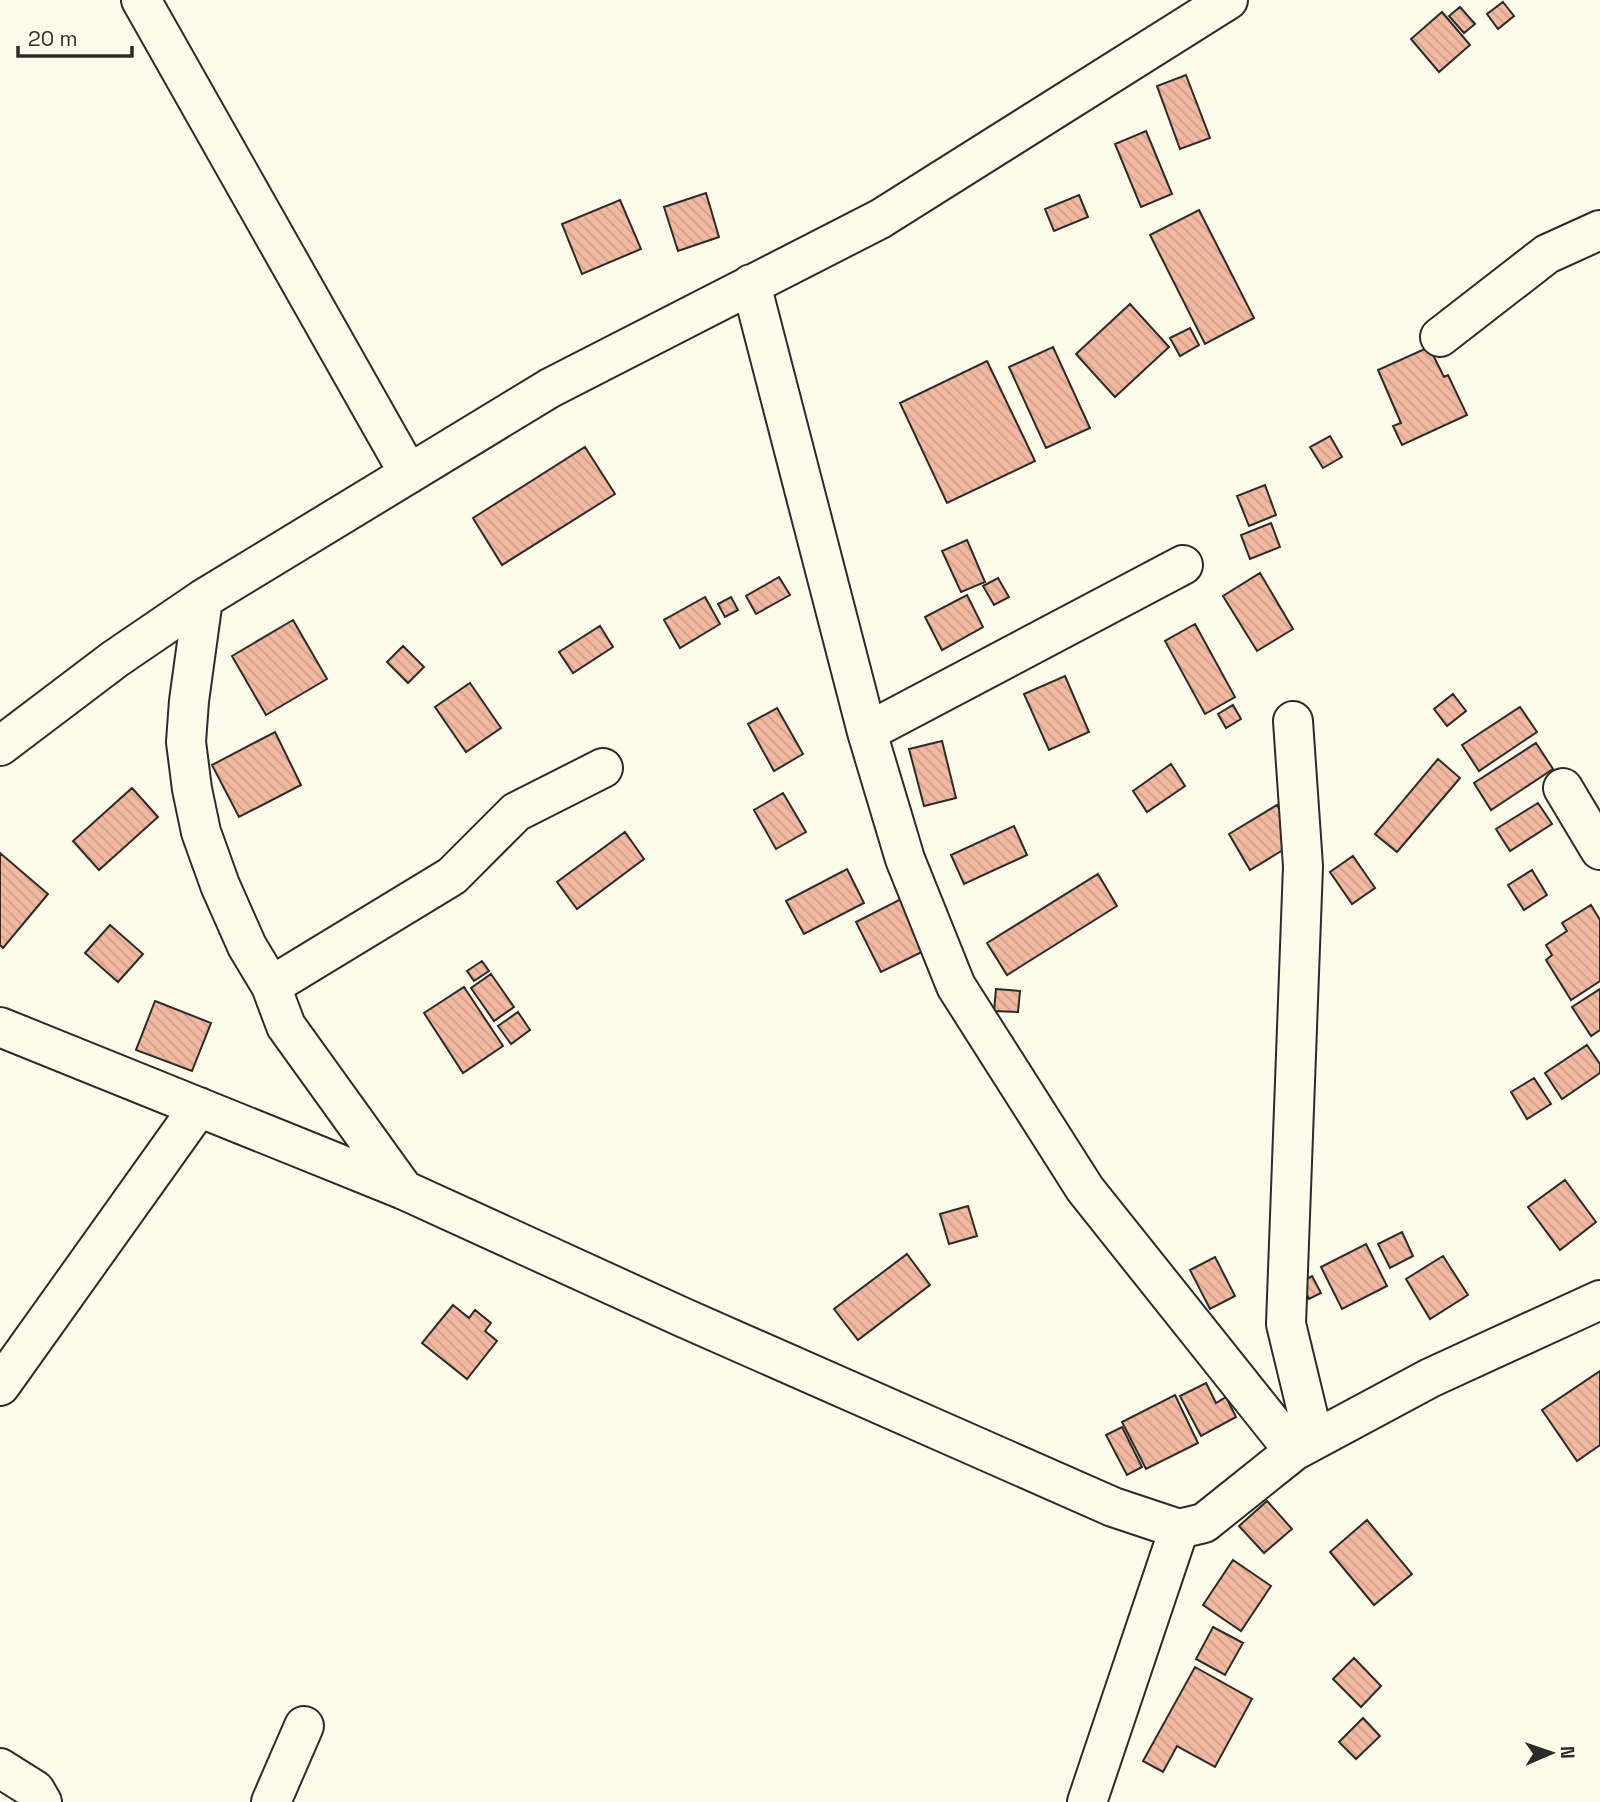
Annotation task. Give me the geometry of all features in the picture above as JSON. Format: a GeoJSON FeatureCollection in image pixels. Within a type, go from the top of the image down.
{"type":"FeatureCollection","features":[{"type":"Feature","properties":{"kind":"street"},"geometry":{"type":"LineString","coordinates":[[141,0],[409,474]]}},
{"type":"Feature","properties":{"kind":"street"},"geometry":{"type":"LineString","coordinates":[[0,746],[115,659],[203,599],[550,388],[880,219],[1228,0]]}},
{"type":"Feature","properties":{"kind":"street"},"geometry":{"type":"LineString","coordinates":[[1440,337],[1547,254],[1600,230]]}},
{"type":"Feature","properties":{"kind":"street"},"geometry":{"type":"LineString","coordinates":[[751,284],[867,732],[905,859],[956,986],[1085,1189],[1304,1445]]}},
{"type":"Feature","properties":{"kind":"street"},"geometry":{"type":"LineString","coordinates":[[867,732],[1183,565]]}},
{"type":"Feature","properties":{"kind":"street"},"geometry":{"type":"LineString","coordinates":[[203,599],[186,742],[201,832],[220,885],[247,946],[271,986],[286,1026],[404,1190]]}},
{"type":"Feature","properties":{"kind":"street"},"geometry":{"type":"LineString","coordinates":[[1293,722],[1303,866],[1286,1324],[1304,1445]]}},
{"type":"Feature","properties":{"kind":"street"},"geometry":{"type":"LineString","coordinates":[[271,986],[452,876],[516,812],[603,768]]}},
{"type":"Feature","properties":{"kind":"street"},"geometry":{"type":"LineString","coordinates":[[1563,788],[1600,850]]}},
{"type":"Feature","properties":{"kind":"street"},"geometry":{"type":"LineString","coordinates":[[0,1027],[404,1190],[682,1317],[1113,1507],[1179,1529],[1204,1523],[1304,1445],[1430,1378],[1600,1300]]}},
{"type":"Feature","properties":{"kind":"street"},"geometry":{"type":"LineString","coordinates":[[0,1386],[199,1107]]}},
{"type":"Feature","properties":{"kind":"street"},"geometry":{"type":"LineString","coordinates":[[1087,1802],[1179,1529]]}},
{"type":"Feature","properties":{"kind":"street"},"geometry":{"type":"LineString","coordinates":[[271,1802],[304,1726]]}},
{"type":"Feature","properties":{"kind":"street"},"geometry":{"type":"LineString","coordinates":[[0,1768],[35,1790],[42,1802]]}},
{"type":"Feature","properties":{"kind":"building"},"geometry":{"type":"Polygon","coordinates":[[[1503,2],[1514,16],[1498,29],[1487,14],[1503,2]]]}},
{"type":"Feature","properties":{"kind":"building"},"geometry":{"type":"Polygon","coordinates":[[[1460,7],[1475,24],[1464,33],[1449,16],[1460,7]]]}},
{"type":"Feature","properties":{"kind":"building"},"geometry":{"type":"Polygon","coordinates":[[[1442,12],[1470,45],[1439,72],[1411,39],[1442,12]]]}},
{"type":"Feature","properties":{"kind":"building"},"geometry":{"type":"Polygon","coordinates":[[[1186,75],[1210,138],[1180,149],[1157,86],[1186,75]]]}},
{"type":"Feature","properties":{"kind":"building"},"geometry":{"type":"Polygon","coordinates":[[[1146,131],[1172,194],[1141,207],[1115,144],[1146,131]]]}},
{"type":"Feature","properties":{"kind":"building"},"geometry":{"type":"Polygon","coordinates":[[[706,193],[719,237],[678,251],[664,207],[706,193]]]}},
{"type":"Feature","properties":{"kind":"building"},"geometry":{"type":"Polygon","coordinates":[[[1079,195],[1088,217],[1054,231],[1045,209],[1079,195]]]}},
{"type":"Feature","properties":{"kind":"building"},"geometry":{"type":"Polygon","coordinates":[[[620,200],[641,249],[582,274],[562,224],[620,200]]]}},
{"type":"Feature","properties":{"kind":"building"},"geometry":{"type":"Polygon","coordinates":[[[1199,210],[1254,318],[1205,344],[1150,235],[1199,210]]]}},
{"type":"Feature","properties":{"kind":"building"},"geometry":{"type":"Polygon","coordinates":[[[1130,304],[1169,347],[1115,397],[1076,354],[1130,304]]]}},
{"type":"Feature","properties":{"kind":"building"},"geometry":{"type":"Polygon","coordinates":[[[1190,328],[1199,345],[1180,356],[1170,338],[1190,328]]]}},
{"type":"Feature","properties":{"kind":"building"},"geometry":{"type":"Polygon","coordinates":[[[1053,347],[1090,428],[1046,448],[1009,367],[1053,347]]]}},
{"type":"Feature","properties":{"kind":"building"},"geometry":{"type":"Polygon","coordinates":[[[1429,347],[1444,377],[1448,375],[1467,415],[1402,445],[1393,426],[1401,423],[1378,370],[1429,347]]]}},
{"type":"Feature","properties":{"kind":"building"},"geometry":{"type":"Polygon","coordinates":[[[987,361],[1035,461],[947,503],[900,403],[987,361]]]}},
{"type":"Feature","properties":{"kind":"building"},"geometry":{"type":"Polygon","coordinates":[[[1330,436],[1342,457],[1323,468],[1310,447],[1330,436]]]}},
{"type":"Feature","properties":{"kind":"building"},"geometry":{"type":"Polygon","coordinates":[[[585,447],[615,494],[502,565],[473,518],[585,447]]]}},
{"type":"Feature","properties":{"kind":"building"},"geometry":{"type":"Polygon","coordinates":[[[1265,485],[1276,515],[1249,526],[1237,496],[1265,485]]]}},
{"type":"Feature","properties":{"kind":"building"},"geometry":{"type":"Polygon","coordinates":[[[1271,523],[1280,547],[1250,559],[1241,535],[1271,523]]]}},
{"type":"Feature","properties":{"kind":"building"},"geometry":{"type":"Polygon","coordinates":[[[967,540],[985,582],[961,592],[942,551],[967,540]]]}},
{"type":"Feature","properties":{"kind":"building"},"geometry":{"type":"Polygon","coordinates":[[[1260,573],[1293,629],[1257,651],[1223,596],[1260,573]]]}},
{"type":"Feature","properties":{"kind":"building"},"geometry":{"type":"Polygon","coordinates":[[[779,577],[790,595],[756,614],[746,596],[779,577]]]}},
{"type":"Feature","properties":{"kind":"building"},"geometry":{"type":"Polygon","coordinates":[[[998,578],[1009,597],[994,605],[983,586],[998,578]]]}},
{"type":"Feature","properties":{"kind":"building"},"geometry":{"type":"Polygon","coordinates":[[[967,595],[983,627],[942,650],[925,617],[967,595]]]}},
{"type":"Feature","properties":{"kind":"building"},"geometry":{"type":"Polygon","coordinates":[[[705,597],[720,624],[680,648],[664,620],[705,597]]]}},
{"type":"Feature","properties":{"kind":"building"},"geometry":{"type":"Polygon","coordinates":[[[731,597],[738,610],[725,617],[718,604],[731,597]]]}},
{"type":"Feature","properties":{"kind":"building"},"geometry":{"type":"Polygon","coordinates":[[[293,620],[327,679],[266,715],[232,656],[293,620]]]}},
{"type":"Feature","properties":{"kind":"building"},"geometry":{"type":"Polygon","coordinates":[[[1195,624],[1235,697],[1205,714],[1165,641],[1195,624]]]}},
{"type":"Feature","properties":{"kind":"building"},"geometry":{"type":"Polygon","coordinates":[[[600,626],[613,647],[573,673],[559,652],[600,626]]]}},
{"type":"Feature","properties":{"kind":"building"},"geometry":{"type":"Polygon","coordinates":[[[403,646],[424,667],[408,683],[387,662],[403,646]]]}},
{"type":"Feature","properties":{"kind":"building"},"geometry":{"type":"Polygon","coordinates":[[[1065,676],[1089,732],[1049,750],[1024,694],[1065,676]]]}},
{"type":"Feature","properties":{"kind":"building"},"geometry":{"type":"Polygon","coordinates":[[[470,683],[501,728],[466,752],[435,707],[470,683]]]}},
{"type":"Feature","properties":{"kind":"building"},"geometry":{"type":"Polygon","coordinates":[[[1453,694],[1466,711],[1447,726],[1434,709],[1453,694]]]}},
{"type":"Feature","properties":{"kind":"building"},"geometry":{"type":"Polygon","coordinates":[[[1233,705],[1241,719],[1226,728],[1218,714],[1233,705]]]}},
{"type":"Feature","properties":{"kind":"building"},"geometry":{"type":"Polygon","coordinates":[[[1520,707],[1537,732],[1479,771],[1462,745],[1520,707]]]}},
{"type":"Feature","properties":{"kind":"building"},"geometry":{"type":"Polygon","coordinates":[[[777,708],[803,754],[774,771],[748,724],[777,708]]]}},
{"type":"Feature","properties":{"kind":"building"},"geometry":{"type":"Polygon","coordinates":[[[275,732],[301,785],[239,817],[212,765],[275,732]]]}},
{"type":"Feature","properties":{"kind":"building"},"geometry":{"type":"Polygon","coordinates":[[[942,741],[956,798],[924,806],[909,749],[942,741]]]}},
{"type":"Feature","properties":{"kind":"building"},"geometry":{"type":"Polygon","coordinates":[[[1536,743],[1553,769],[1491,810],[1474,783],[1536,743]]]}},
{"type":"Feature","properties":{"kind":"building"},"geometry":{"type":"Polygon","coordinates":[[[1438,759],[1460,778],[1397,852],[1375,834],[1438,759]]]}},
{"type":"Feature","properties":{"kind":"building"},"geometry":{"type":"Polygon","coordinates":[[[1171,764],[1185,786],[1147,812],[1133,791],[1171,764]]]}},
{"type":"Feature","properties":{"kind":"building"},"geometry":{"type":"Polygon","coordinates":[[[132,788],[158,817],[99,870],[73,841],[132,788]]]}},
{"type":"Feature","properties":{"kind":"building"},"geometry":{"type":"Polygon","coordinates":[[[783,793],[806,832],[776,849],[754,810],[783,793]]]}},
{"type":"Feature","properties":{"kind":"building"},"geometry":{"type":"Polygon","coordinates":[[[1538,803],[1552,824],[1510,851],[1496,829],[1538,803]]]}},
{"type":"Feature","properties":{"kind":"building"},"geometry":{"type":"Polygon","coordinates":[[[1277,805],[1298,841],[1250,870],[1229,834],[1277,805]]]}},
{"type":"Feature","properties":{"kind":"building"},"geometry":{"type":"Polygon","coordinates":[[[1014,826],[1027,855],[964,884],[951,855],[1014,826]]]}},
{"type":"Feature","properties":{"kind":"building"},"geometry":{"type":"Polygon","coordinates":[[[625,832],[644,859],[577,909],[557,882],[625,832]]]}},
{"type":"Feature","properties":{"kind":"building"},"geometry":{"type":"Polygon","coordinates":[[[0,853],[48,894],[3,948],[0,945],[0,853]]]}},
{"type":"Feature","properties":{"kind":"building"},"geometry":{"type":"Polygon","coordinates":[[[1353,856],[1375,888],[1352,904],[1330,872],[1353,856]]]}},
{"type":"Feature","properties":{"kind":"building"},"geometry":{"type":"Polygon","coordinates":[[[847,869],[864,903],[804,934],[786,901],[847,869]]]}},
{"type":"Feature","properties":{"kind":"building"},"geometry":{"type":"Polygon","coordinates":[[[1532,870],[1547,895],[1524,910],[1508,885],[1532,870]]]}},
{"type":"Feature","properties":{"kind":"building"},"geometry":{"type":"Polygon","coordinates":[[[1098,874],[1117,906],[1007,975],[987,943],[1098,874]]]}},
{"type":"Feature","properties":{"kind":"building"},"geometry":{"type":"Polygon","coordinates":[[[901,899],[926,950],[881,972],[856,922],[901,899]]]}},
{"type":"Feature","properties":{"kind":"building"},"geometry":{"type":"Polygon","coordinates":[[[1591,905],[1600,920],[1600,981],[1571,1000],[1546,960],[1552,955],[1546,945],[1567,931],[1562,923],[1591,905]]]}},
{"type":"Feature","properties":{"kind":"building"},"geometry":{"type":"Polygon","coordinates":[[[110,925],[143,954],[118,982],[85,953],[110,925]]]}},
{"type":"Feature","properties":{"kind":"building"},"geometry":{"type":"Polygon","coordinates":[[[482,961],[489,971],[474,981],[467,971],[482,961]]]}},
{"type":"Feature","properties":{"kind":"building"},"geometry":{"type":"Polygon","coordinates":[[[491,974],[514,1007],[494,1021],[471,988],[491,974]]]}},
{"type":"Feature","properties":{"kind":"building"},"geometry":{"type":"Polygon","coordinates":[[[464,987],[503,1046],[463,1073],[424,1013],[464,987]]]}},
{"type":"Feature","properties":{"kind":"building"},"geometry":{"type":"Polygon","coordinates":[[[996,989],[1020,991],[1018,1012],[994,1011],[996,989]]]}},
{"type":"Feature","properties":{"kind":"building"},"geometry":{"type":"Polygon","coordinates":[[[1600,989],[1600,1030],[1591,1036],[1572,1007],[1600,989]]]}},
{"type":"Feature","properties":{"kind":"building"},"geometry":{"type":"Polygon","coordinates":[[[155,1001],[211,1023],[192,1071],[136,1050],[155,1001]]]}},
{"type":"Feature","properties":{"kind":"building"},"geometry":{"type":"Polygon","coordinates":[[[518,1012],[530,1030],[511,1044],[498,1026],[518,1012]]]}},
{"type":"Feature","properties":{"kind":"building"},"geometry":{"type":"Polygon","coordinates":[[[1587,1045],[1600,1064],[1600,1073],[1562,1099],[1545,1073],[1587,1045]]]}},
{"type":"Feature","properties":{"kind":"building"},"geometry":{"type":"Polygon","coordinates":[[[1534,1078],[1551,1104],[1527,1119],[1511,1092],[1534,1078]]]}},
{"type":"Feature","properties":{"kind":"building"},"geometry":{"type":"Polygon","coordinates":[[[1565,1180],[1596,1222],[1560,1250],[1528,1207],[1565,1180]]]}},
{"type":"Feature","properties":{"kind":"building"},"geometry":{"type":"Polygon","coordinates":[[[968,1206],[977,1236],[949,1244],[940,1214],[968,1206]]]}},
{"type":"Feature","properties":{"kind":"building"},"geometry":{"type":"Polygon","coordinates":[[[1402,1232],[1413,1256],[1390,1268],[1378,1244],[1402,1232]]]}},
{"type":"Feature","properties":{"kind":"building"},"geometry":{"type":"Polygon","coordinates":[[[1366,1244],[1387,1286],[1342,1309],[1321,1267],[1366,1244]]]}},
{"type":"Feature","properties":{"kind":"building"},"geometry":{"type":"Polygon","coordinates":[[[907,1254],[930,1285],[858,1340],[834,1309],[907,1254]]]}},
{"type":"Feature","properties":{"kind":"building"},"geometry":{"type":"Polygon","coordinates":[[[1443,1256],[1468,1295],[1430,1319],[1406,1279],[1443,1256]]]}},
{"type":"Feature","properties":{"kind":"building"},"geometry":{"type":"Polygon","coordinates":[[[1215,1257],[1235,1296],[1210,1309],[1190,1270],[1215,1257]]]}},
{"type":"Feature","properties":{"kind":"building"},"geometry":{"type":"Polygon","coordinates":[[[1312,1276],[1321,1293],[1309,1299],[1301,1282],[1312,1276]]]}},
{"type":"Feature","properties":{"kind":"building"},"geometry":{"type":"Polygon","coordinates":[[[453,1305],[469,1318],[475,1310],[491,1323],[485,1331],[497,1341],[467,1379],[422,1343],[453,1305]]]}},
{"type":"Feature","properties":{"kind":"building"},"geometry":{"type":"Polygon","coordinates":[[[1600,1371],[1600,1445],[1577,1461],[1542,1410],[1600,1371]]]}},
{"type":"Feature","properties":{"kind":"building"},"geometry":{"type":"Polygon","coordinates":[[[1206,1383],[1216,1403],[1226,1397],[1236,1417],[1201,1436],[1180,1396],[1206,1383]]]}},
{"type":"Feature","properties":{"kind":"building"},"geometry":{"type":"Polygon","coordinates":[[[1175,1395],[1198,1443],[1146,1469],[1122,1422],[1175,1395]]]}},
{"type":"Feature","properties":{"kind":"building"},"geometry":{"type":"Polygon","coordinates":[[[1122,1427],[1142,1467],[1127,1475],[1106,1435],[1122,1427]]]}},
{"type":"Feature","properties":{"kind":"building"},"geometry":{"type":"Polygon","coordinates":[[[1267,1501],[1292,1529],[1264,1553],[1239,1526],[1267,1501]]]}},
{"type":"Feature","properties":{"kind":"building"},"geometry":{"type":"Polygon","coordinates":[[[1367,1520],[1412,1574],[1374,1605],[1330,1552],[1367,1520]]]}},
{"type":"Feature","properties":{"kind":"building"},"geometry":{"type":"Polygon","coordinates":[[[1233,1560],[1271,1586],[1241,1631],[1203,1605],[1233,1560]]]}},
{"type":"Feature","properties":{"kind":"building"},"geometry":{"type":"Polygon","coordinates":[[[1213,1627],[1243,1643],[1225,1675],[1196,1659],[1213,1627]]]}},
{"type":"Feature","properties":{"kind":"building"},"geometry":{"type":"Polygon","coordinates":[[[1354,1658],[1381,1686],[1361,1707],[1333,1679],[1354,1658]]]}},
{"type":"Feature","properties":{"kind":"building"},"geometry":{"type":"Polygon","coordinates":[[[1195,1667],[1252,1699],[1215,1767],[1177,1746],[1163,1772],[1143,1761],[1195,1667]]]}},
{"type":"Feature","properties":{"kind":"building"},"geometry":{"type":"Polygon","coordinates":[[[1363,1718],[1380,1736],[1356,1759],[1339,1742],[1363,1718]]]}}]}
